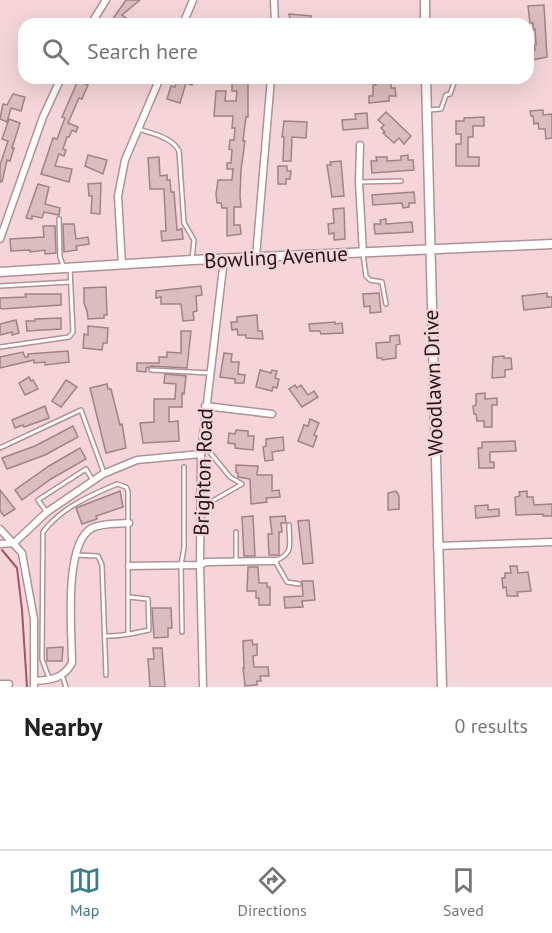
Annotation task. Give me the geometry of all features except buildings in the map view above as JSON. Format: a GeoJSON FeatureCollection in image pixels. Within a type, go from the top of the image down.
{"type":"FeatureCollection","features":[{"type":"Feature","properties":{"kind":"main road"},"geometry":{"type":"LineString","coordinates":[[425,0],[426,18]]}},
{"type":"Feature","properties":{"kind":"main road","name":"Woodlawn Drive"},"geometry":{"type":"LineString","coordinates":[[426,84],[442,687]]}},
{"type":"Feature","properties":{"kind":"main road","name":"Bowling Avenue"},"geometry":{"type":"LineString","coordinates":[[0,272],[192,260],[552,244]]}},
{"type":"Feature","properties":{"kind":"street"},"geometry":{"type":"LineString","coordinates":[[95,18],[106,0]]}},
{"type":"Feature","properties":{"kind":"street"},"geometry":{"type":"LineString","coordinates":[[186,18],[194,0]]}},
{"type":"Feature","properties":{"kind":"street"},"geometry":{"type":"LineString","coordinates":[[274,0],[275,18]]}},
{"type":"Feature","properties":{"kind":"street"},"geometry":{"type":"LineString","coordinates":[[0,239],[43,117],[58,84]]}},
{"type":"Feature","properties":{"kind":"street"},"geometry":{"type":"LineString","coordinates":[[122,265],[118,196],[125,160],[157,84]]}},
{"type":"Feature","properties":{"kind":"street"},"geometry":{"type":"LineString","coordinates":[[256,258],[270,84]]}},
{"type":"Feature","properties":{"kind":"street"},"geometry":{"type":"LineString","coordinates":[[360,145],[359,182],[363,253]]}},
{"type":"Feature","properties":{"kind":"street","name":"Brighton Road"},"geometry":{"type":"LineString","coordinates":[[203,687],[200,565],[201,454],[224,259]]}},
{"type":"Feature","properties":{"kind":"street"},"geometry":{"type":"LineString","coordinates":[[206,406],[272,414]]}},
{"type":"Feature","properties":{"kind":"street"},"geometry":{"type":"LineString","coordinates":[[0,543],[14,543],[47,512],[104,473],[137,460],[201,454]]}},
{"type":"Feature","properties":{"kind":"street"},"geometry":{"type":"LineString","coordinates":[[0,529],[22,553],[34,620],[34,684],[66,673],[72,663],[71,588],[74,555],[80,539],[92,528],[101,525],[129,523]]}},
{"type":"Feature","properties":{"kind":"street"},"geometry":{"type":"LineString","coordinates":[[437,546],[552,542]]}},
{"type":"Feature","properties":{"kind":"street"},"geometry":{"type":"LineString","coordinates":[[129,566],[275,561]]}},
{"type":"Feature","properties":{"kind":"street"},"geometry":{"type":"LineString","coordinates":[[0,684],[9,684]]}},
{"type":"Feature","properties":{"kind":"lane"},"geometry":{"type":"LineString","coordinates":[[427,110],[441,109],[446,95],[450,94],[454,84]]}},
{"type":"Feature","properties":{"kind":"lane"},"geometry":{"type":"LineString","coordinates":[[138,129],[161,137],[177,146],[184,223],[194,240],[192,260]]}},
{"type":"Feature","properties":{"kind":"lane"},"geometry":{"type":"LineString","coordinates":[[359,182],[401,181]]}},
{"type":"Feature","properties":{"kind":"lane"},"geometry":{"type":"LineString","coordinates":[[0,347],[69,337],[73,332],[70,282],[67,269],[60,257],[59,219]]}},
{"type":"Feature","properties":{"kind":"lane"},"geometry":{"type":"LineString","coordinates":[[363,253],[366,276],[370,280],[382,282],[386,304]]}},
{"type":"Feature","properties":{"kind":"lane"},"geometry":{"type":"LineString","coordinates":[[0,286],[70,282]]}},
{"type":"Feature","properties":{"kind":"lane"},"geometry":{"type":"LineString","coordinates":[[151,369],[210,373]]}},
{"type":"Feature","properties":{"kind":"lane"},"geometry":{"type":"LineString","coordinates":[[0,448],[81,410],[104,473]]}},
{"type":"Feature","properties":{"kind":"lane"},"geometry":{"type":"LineString","coordinates":[[201,508],[242,484],[230,477],[202,442]]}},
{"type":"Feature","properties":{"kind":"lane"},"geometry":{"type":"LineString","coordinates":[[182,632],[181,565],[184,549],[184,467]]}},
{"type":"Feature","properties":{"kind":"lane"},"geometry":{"type":"LineString","coordinates":[[47,512],[38,500],[86,469],[93,480]]}},
{"type":"Feature","properties":{"kind":"lane"},"geometry":{"type":"LineString","coordinates":[[50,680],[42,659],[43,532],[52,520],[81,500],[117,484],[126,487],[128,491],[128,633]]}},
{"type":"Feature","properties":{"kind":"lane"},"geometry":{"type":"LineString","coordinates":[[289,525],[289,553],[286,557],[275,561],[286,582],[299,584]]}},
{"type":"Feature","properties":{"kind":"lane"},"geometry":{"type":"LineString","coordinates":[[236,532],[236,561]]}},
{"type":"Feature","properties":{"kind":"lane"},"geometry":{"type":"LineString","coordinates":[[74,555],[98,556],[102,565],[106,675]]}},
{"type":"Feature","properties":{"kind":"lane"},"geometry":{"type":"LineString","coordinates":[[105,636],[122,637],[128,633],[149,630],[148,599],[128,597]]}},
{"type":"Feature","properties":{"kind":"lane"},"geometry":{"type":"LineString","coordinates":[[62,675],[66,687]]}},
{"type":"Feature","properties":{"kind":"waterway"},"geometry":{"type":"LineString","coordinates":[[2,550],[17,568],[27,687]]}}]}
